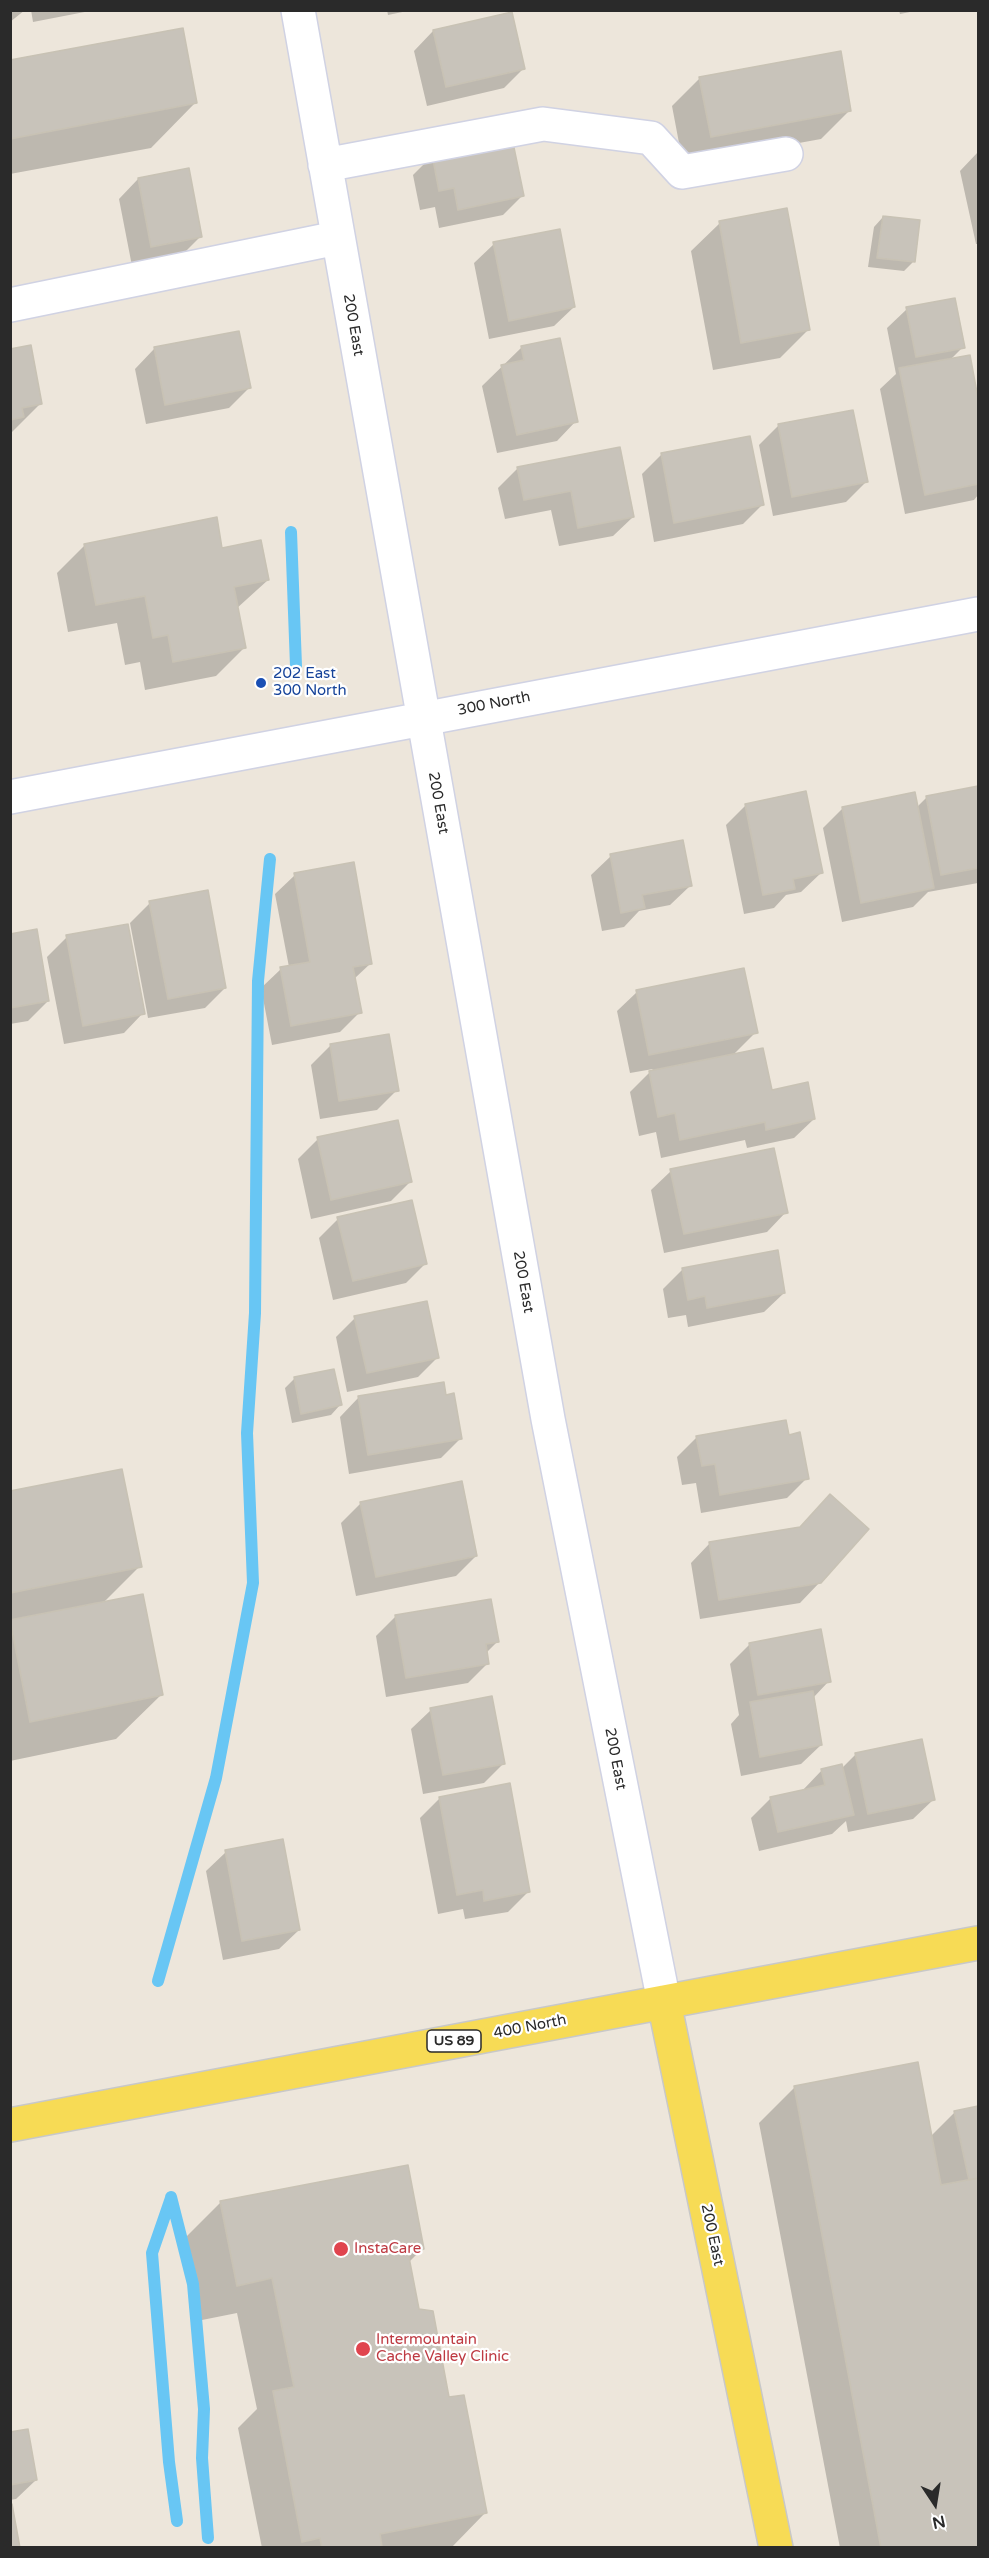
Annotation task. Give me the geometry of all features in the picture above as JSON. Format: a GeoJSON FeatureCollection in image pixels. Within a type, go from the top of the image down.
{"type":"FeatureCollection","features":[{"type":"Feature","properties":{"kind":"main road","name":"400 North"},"geometry":{"type":"LineString","coordinates":[[10,2125],[978,1943]]}},
{"type":"Feature","properties":{"kind":"main road","name":"200 East"},"geometry":{"type":"LineString","coordinates":[[664,2002],[776,2547]]}},
{"type":"Feature","properties":{"kind":"street","name":"200 East"},"geometry":{"type":"LineString","coordinates":[[298,10],[548,1419],[664,2002]]}},
{"type":"Feature","properties":{"kind":"street"},"geometry":{"type":"LineString","coordinates":[[325,165],[543,124],[651,138],[682,172],[786,154]]}},
{"type":"Feature","properties":{"kind":"street"},"geometry":{"type":"LineString","coordinates":[[10,305],[338,238]]}},
{"type":"Feature","properties":{"kind":"street","name":"300 North"},"geometry":{"type":"LineString","coordinates":[[10,797],[423,717],[978,614]]}},
{"type":"Feature","properties":{"kind":"building"},"geometry":{"type":"Polygon","coordinates":[[[512,12],[525,69],[446,87],[433,30],[512,12]]]}},
{"type":"Feature","properties":{"kind":"building"},"geometry":{"type":"Polygon","coordinates":[[[183,28],[197,103],[10,139],[10,60],[183,28]]]}},
{"type":"Feature","properties":{"kind":"building"},"geometry":{"type":"Polygon","coordinates":[[[841,51],[851,111],[711,137],[699,77],[841,51]]]}},
{"type":"Feature","properties":{"kind":"building"},"geometry":{"type":"Polygon","coordinates":[[[512,138],[524,196],[458,210],[454,188],[439,191],[432,154],[512,138]]]}},
{"type":"Feature","properties":{"kind":"building"},"geometry":{"type":"Polygon","coordinates":[[[189,168],[202,237],[151,247],[138,178],[189,168]]]}},
{"type":"Feature","properties":{"kind":"building"},"geometry":{"type":"Polygon","coordinates":[[[787,208],[810,330],[741,343],[719,221],[787,208]]]}},
{"type":"Feature","properties":{"kind":"building"},"geometry":{"type":"Polygon","coordinates":[[[883,216],[920,220],[915,262],[877,258],[883,216]]]}},
{"type":"Feature","properties":{"kind":"building"},"geometry":{"type":"Polygon","coordinates":[[[560,229],[575,307],[509,321],[493,242],[560,229]]]}},
{"type":"Feature","properties":{"kind":"building"},"geometry":{"type":"Polygon","coordinates":[[[955,298],[965,348],[916,357],[906,307],[955,298]]]}},
{"type":"Feature","properties":{"kind":"building"},"geometry":{"type":"Polygon","coordinates":[[[239,331],[251,388],[165,405],[154,347],[239,331]]]}},
{"type":"Feature","properties":{"kind":"building"},"geometry":{"type":"Polygon","coordinates":[[[560,338],[578,422],[517,435],[501,365],[524,360],[521,346],[560,338]]]}},
{"type":"Feature","properties":{"kind":"building"},"geometry":{"type":"Polygon","coordinates":[[[31,345],[42,404],[22,408],[24,417],[10,420],[10,349],[31,345]]]}},
{"type":"Feature","properties":{"kind":"building"},"geometry":{"type":"Polygon","coordinates":[[[970,355],[978,398],[978,484],[925,495],[899,368],[970,355]]]}},
{"type":"Feature","properties":{"kind":"building"},"geometry":{"type":"Polygon","coordinates":[[[853,410],[868,482],[792,497],[778,424],[853,410]]]}},
{"type":"Feature","properties":{"kind":"building"},"geometry":{"type":"Polygon","coordinates":[[[750,436],[764,505],[674,523],[661,453],[750,436]]]}},
{"type":"Feature","properties":{"kind":"building"},"geometry":{"type":"Polygon","coordinates":[[[620,447],[634,517],[578,528],[571,491],[524,500],[517,467],[620,447]]]}},
{"type":"Feature","properties":{"kind":"building"},"geometry":{"type":"Polygon","coordinates":[[[217,517],[222,548],[261,540],[269,580],[234,587],[246,648],[173,662],[168,635],[153,638],[145,596],[96,605],[84,544],[217,517]]]}},
{"type":"Feature","properties":{"kind":"building"},"geometry":{"type":"Polygon","coordinates":[[[978,786],[978,868],[941,875],[926,796],[978,786]]]}},
{"type":"Feature","properties":{"kind":"building"},"geometry":{"type":"Polygon","coordinates":[[[806,791],[823,873],[793,879],[795,889],[763,895],[745,804],[806,791]]]}},
{"type":"Feature","properties":{"kind":"building"},"geometry":{"type":"Polygon","coordinates":[[[915,792],[934,888],[861,903],[842,807],[915,792]]]}},
{"type":"Feature","properties":{"kind":"building"},"geometry":{"type":"Polygon","coordinates":[[[683,840],[692,886],[642,895],[645,908],[621,913],[610,854],[683,840]]]}},
{"type":"Feature","properties":{"kind":"building"},"geometry":{"type":"Polygon","coordinates":[[[354,862],[372,964],[353,967],[362,1013],[291,1026],[280,967],[310,962],[294,873],[354,862]]]}},
{"type":"Feature","properties":{"kind":"building"},"geometry":{"type":"Polygon","coordinates":[[[208,890],[226,988],[168,999],[149,901],[208,890]]]}},
{"type":"Feature","properties":{"kind":"building"},"geometry":{"type":"Polygon","coordinates":[[[128,924],[145,1014],[83,1026],[66,935],[128,924]]]}},
{"type":"Feature","properties":{"kind":"building"},"geometry":{"type":"Polygon","coordinates":[[[37,929],[49,1001],[10,1008],[10,934],[37,929]]]}},
{"type":"Feature","properties":{"kind":"building"},"geometry":{"type":"Polygon","coordinates":[[[744,968],[758,1033],[649,1055],[636,990],[744,968]]]}},
{"type":"Feature","properties":{"kind":"building"},"geometry":{"type":"Polygon","coordinates":[[[389,1034],[399,1091],[339,1101],[330,1044],[389,1034]]]}},
{"type":"Feature","properties":{"kind":"building"},"geometry":{"type":"Polygon","coordinates":[[[763,1048],[772,1090],[808,1082],[815,1119],[766,1130],[765,1122],[680,1140],[675,1113],[658,1117],[649,1071],[763,1048]]]}},
{"type":"Feature","properties":{"kind":"building"},"geometry":{"type":"Polygon","coordinates":[[[398,1120],[412,1182],[331,1200],[317,1137],[398,1120]]]}},
{"type":"Feature","properties":{"kind":"building"},"geometry":{"type":"Polygon","coordinates":[[[774,1148],[788,1213],[684,1234],[670,1169],[774,1148]]]}},
{"type":"Feature","properties":{"kind":"building"},"geometry":{"type":"Polygon","coordinates":[[[412,1200],[427,1264],[353,1281],[337,1217],[412,1200]]]}},
{"type":"Feature","properties":{"kind":"building"},"geometry":{"type":"Polygon","coordinates":[[[778,1250],[785,1293],[707,1308],[705,1296],[688,1300],[682,1268],[778,1250]]]}},
{"type":"Feature","properties":{"kind":"building"},"geometry":{"type":"Polygon","coordinates":[[[427,1301],[439,1358],[367,1373],[354,1316],[427,1301]]]}},
{"type":"Feature","properties":{"kind":"building"},"geometry":{"type":"Polygon","coordinates":[[[334,1369],[342,1405],[301,1414],[294,1377],[334,1369]]]}},
{"type":"Feature","properties":{"kind":"building"},"geometry":{"type":"Polygon","coordinates":[[[444,1382],[446,1395],[454,1393],[462,1439],[368,1455],[358,1396],[444,1382]]]}},
{"type":"Feature","properties":{"kind":"building"},"geometry":{"type":"Polygon","coordinates":[[[786,1420],[789,1435],[800,1432],[809,1479],[720,1495],[715,1464],[702,1466],[696,1436],[786,1420]]]}},
{"type":"Feature","properties":{"kind":"building"},"geometry":{"type":"Polygon","coordinates":[[[122,1469],[142,1567],[10,1593],[10,1491],[122,1469]]]}},
{"type":"Feature","properties":{"kind":"building"},"geometry":{"type":"Polygon","coordinates":[[[462,1481],[477,1556],[376,1577],[360,1502],[462,1481]]]}},
{"type":"Feature","properties":{"kind":"building"},"geometry":{"type":"Polygon","coordinates":[[[830,1494],[869,1529],[821,1583],[719,1600],[709,1542],[800,1527],[830,1494]]]}},
{"type":"Feature","properties":{"kind":"building"},"geometry":{"type":"Polygon","coordinates":[[[143,1594],[163,1695],[30,1722],[10,1620],[143,1594]]]}},
{"type":"Feature","properties":{"kind":"building"},"geometry":{"type":"Polygon","coordinates":[[[491,1599],[499,1642],[486,1644],[489,1664],[406,1678],[395,1615],[491,1599]]]}},
{"type":"Feature","properties":{"kind":"building"},"geometry":{"type":"Polygon","coordinates":[[[821,1629],[831,1682],[758,1695],[749,1643],[821,1629]]]}},
{"type":"Feature","properties":{"kind":"building"},"geometry":{"type":"Polygon","coordinates":[[[813,1691],[822,1745],[760,1757],[750,1702],[813,1691]]]}},
{"type":"Feature","properties":{"kind":"building"},"geometry":{"type":"Polygon","coordinates":[[[492,1696],[505,1764],[443,1775],[430,1708],[492,1696]]]}},
{"type":"Feature","properties":{"kind":"building"},"geometry":{"type":"Polygon","coordinates":[[[922,1739],[935,1800],[868,1814],[855,1753],[922,1739]]]}},
{"type":"Feature","properties":{"kind":"building"},"geometry":{"type":"Polygon","coordinates":[[[842,1764],[854,1815],[778,1832],[770,1797],[825,1785],[821,1769],[842,1764]]]}},
{"type":"Feature","properties":{"kind":"building"},"geometry":{"type":"Polygon","coordinates":[[[510,1783],[530,1892],[484,1901],[483,1890],[457,1895],[439,1797],[510,1783]]]}},
{"type":"Feature","properties":{"kind":"building"},"geometry":{"type":"Polygon","coordinates":[[[283,1839],[300,1930],[242,1941],[225,1850],[283,1839]]]}},
{"type":"Feature","properties":{"kind":"building"},"geometry":{"type":"Polygon","coordinates":[[[918,2062],[941,2185],[978,2178],[978,2548],[881,2548],[794,2086],[918,2062]]]}},
{"type":"Feature","properties":{"kind":"building"},"geometry":{"type":"Polygon","coordinates":[[[978,2106],[978,2178],[969,2180],[954,2111],[978,2106]]]}},
{"type":"Feature","properties":{"kind":"building","name":"Intermountain Cache Valley Clinic"},"geometry":{"type":"Polygon","coordinates":[[[408,2165],[424,2249],[408,2252],[419,2309],[433,2311],[449,2397],[464,2395],[487,2513],[380,2534],[382,2547],[322,2548],[320,2538],[302,2542],[273,2391],[294,2387],[272,2278],[237,2286],[220,2201],[408,2165]]]}},
{"type":"Feature","properties":{"kind":"building"},"geometry":{"type":"Polygon","coordinates":[[[28,2429],[37,2480],[10,2485],[10,2432],[28,2429]]]}},
{"type":"Feature","properties":{"kind":"building"},"geometry":{"type":"Polygon","coordinates":[[[10,2504],[12,2504],[20,2548],[10,2548],[10,2504]]]}},
{"type":"Feature","properties":{"kind":"waterway"},"geometry":{"type":"LineString","coordinates":[[291,532],[296,666]]}},
{"type":"Feature","properties":{"kind":"waterway"},"geometry":{"type":"LineString","coordinates":[[158,1981],[216,1778],[253,1583],[247,1433],[255,1313],[258,981],[270,859]]}},
{"type":"Feature","properties":{"kind":"waterway"},"geometry":{"type":"LineString","coordinates":[[171,2197],[193,2284],[204,2409],[202,2458],[208,2538]]}},
{"type":"Feature","properties":{"kind":"waterway"},"geometry":{"type":"LineString","coordinates":[[171,2198],[152,2253],[169,2462],[177,2521]]}},
{"type":"Feature","properties":{"kind":"place","name":"202 East 300 North"},"geometry":{"type":"Point","coordinates":[261,683]}},
{"type":"Feature","properties":{"kind":"place","name":"InstaCare"},"geometry":{"type":"Point","coordinates":[341,2249]}},
{"type":"Feature","properties":{"kind":"place","name":"Intermountain Cache Valley Clinic"},"geometry":{"type":"Point","coordinates":[363,2349]}}]}
